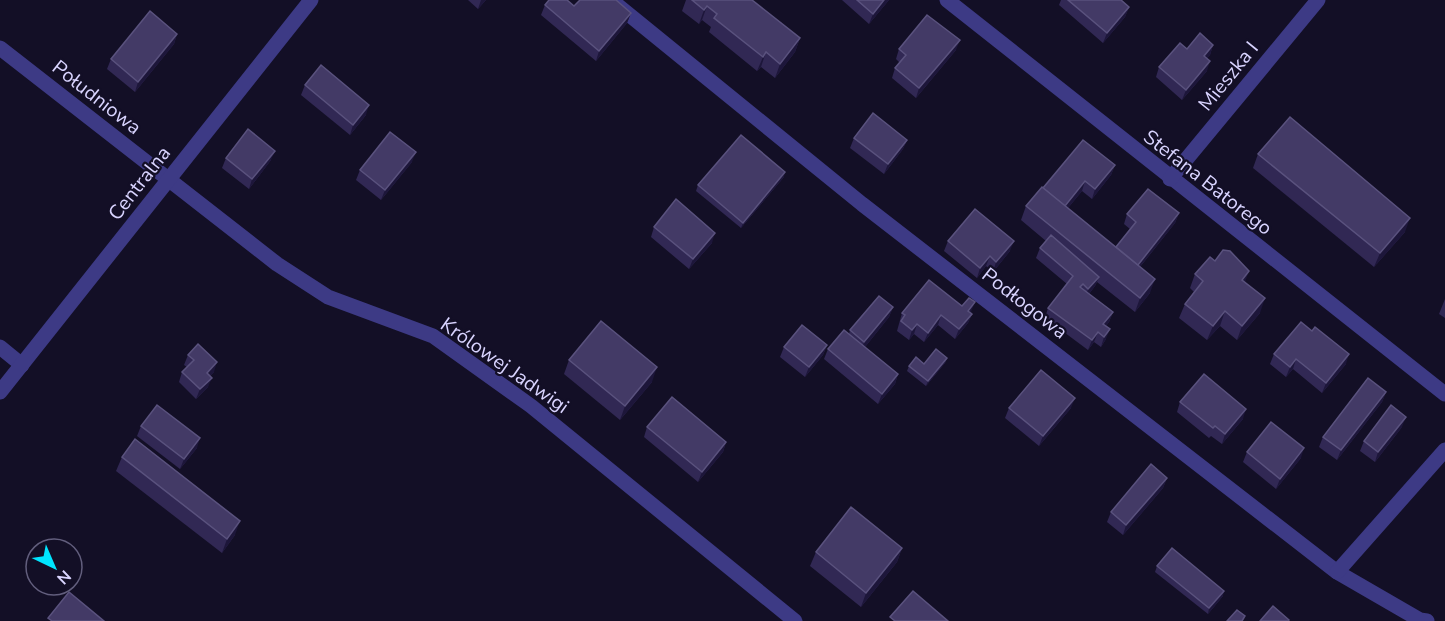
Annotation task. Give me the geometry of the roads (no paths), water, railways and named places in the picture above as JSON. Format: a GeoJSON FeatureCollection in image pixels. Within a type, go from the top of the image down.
{"type":"FeatureCollection","features":[{"type":"Feature","properties":{"kind":"street","name":"Centralna"},"geometry":{"type":"LineString","coordinates":[[0,392],[311,0]]}},
{"type":"Feature","properties":{"kind":"street","name":"Podłogowa"},"geometry":{"type":"LineString","coordinates":[[611,0],[862,204],[1337,572],[1420,620],[1427,621]]}},
{"type":"Feature","properties":{"kind":"street","name":"Stefana Batorego"},"geometry":{"type":"LineString","coordinates":[[947,0],[1170,179],[1445,394]]}},
{"type":"Feature","properties":{"kind":"street","name":"Mieszka I"},"geometry":{"type":"LineString","coordinates":[[1170,179],[1318,0]]}},
{"type":"Feature","properties":{"kind":"street","name":"Południowa"},"geometry":{"type":"LineString","coordinates":[[0,48],[169,178]]}},
{"type":"Feature","properties":{"kind":"street","name":"Królowej Jadwigi"},"geometry":{"type":"LineString","coordinates":[[169,178],[277,264],[328,297],[433,336],[442,342],[531,406],[795,621]]}},
{"type":"Feature","properties":{"kind":"street"},"geometry":{"type":"LineString","coordinates":[[0,347],[22,364]]}},
{"type":"Feature","properties":{"kind":"street"},"geometry":{"type":"LineString","coordinates":[[1337,572],[1445,450]]}}]}
